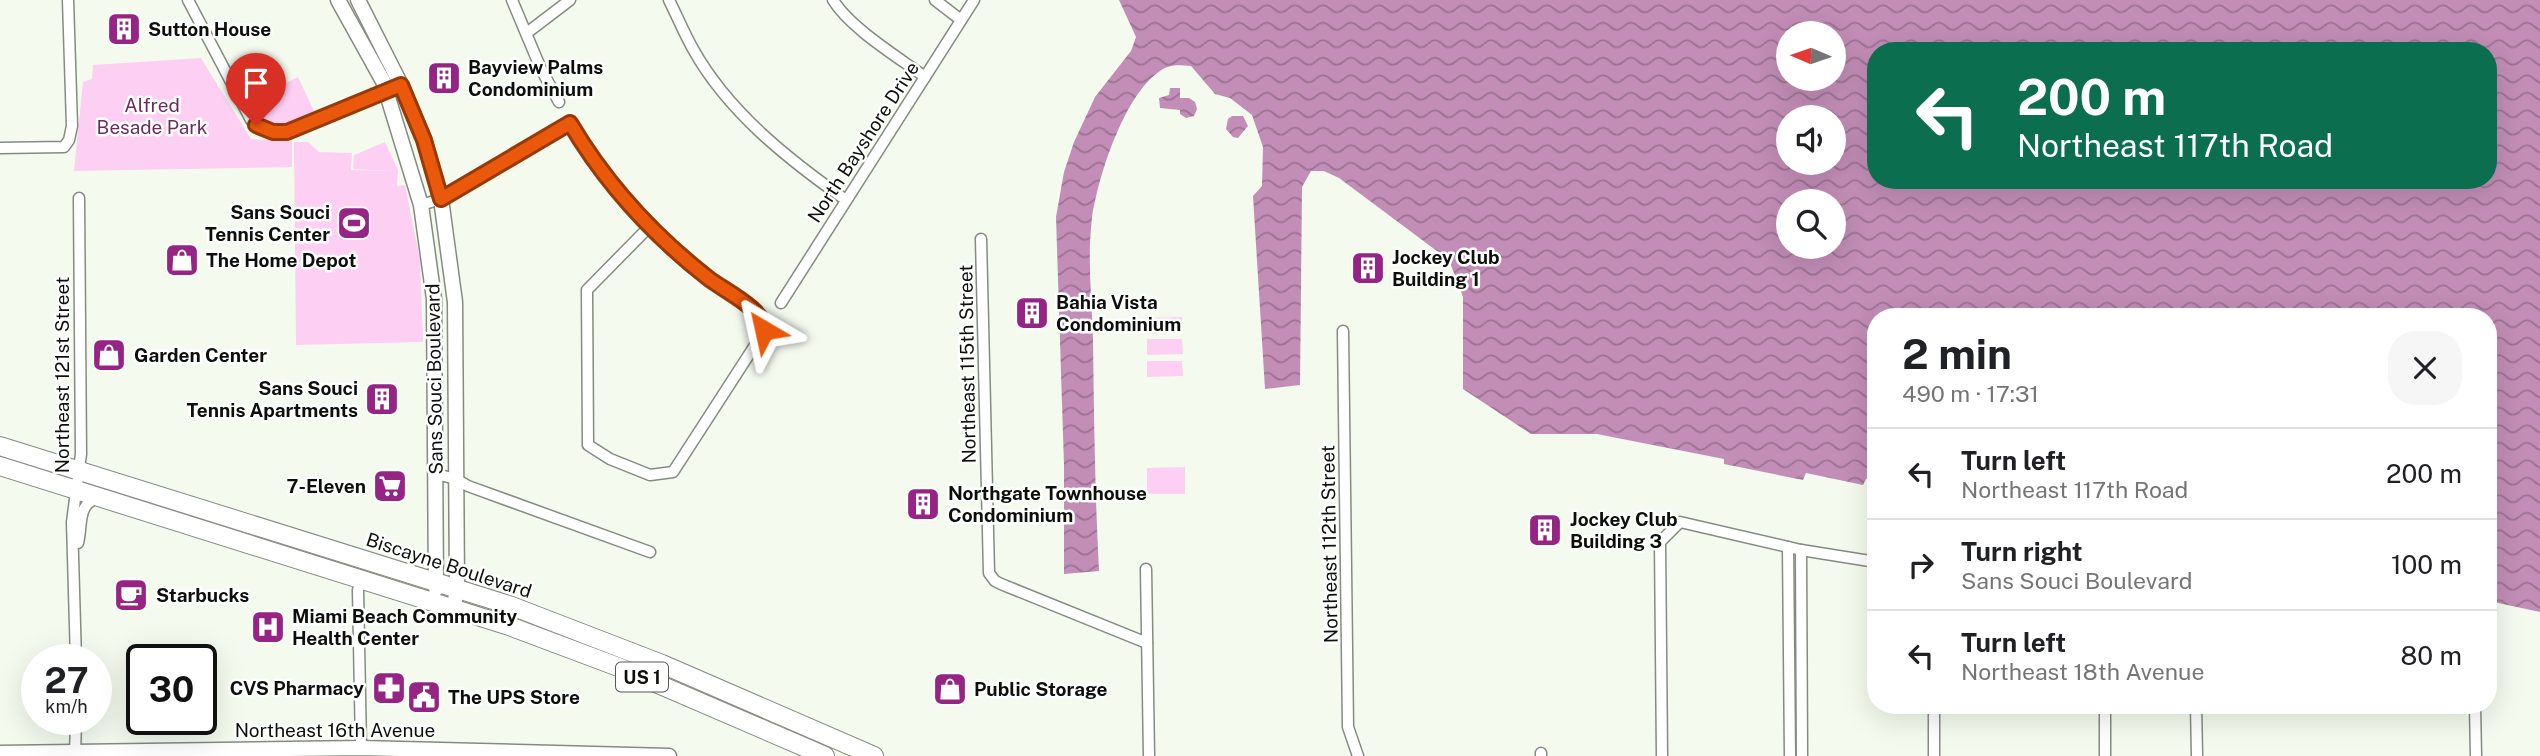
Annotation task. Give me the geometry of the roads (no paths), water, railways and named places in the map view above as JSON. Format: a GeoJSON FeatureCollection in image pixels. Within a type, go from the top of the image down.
{"type":"FeatureCollection","features":[{"type":"Feature","properties":{"kind":"main road","name":"Biscayne Boulevard"},"geometry":{"type":"LineString","coordinates":[[0,446],[79,480],[102,497],[454,607],[621,668],[825,756]]}},
{"type":"Feature","properties":{"kind":"main road","name":"Biscayne Boulevard"},"geometry":{"type":"LineString","coordinates":[[0,466],[79,480],[276,531],[436,581],[554,621],[662,664],[874,756]]}},
{"type":"Feature","properties":{"kind":"main road"},"geometry":{"type":"LineString","coordinates":[[231,538],[256,537],[276,531]]}},
{"type":"Feature","properties":{"kind":"street"},"geometry":{"type":"LineString","coordinates":[[0,148],[64,147],[69,140],[72,104],[68,0]]}},
{"type":"Feature","properties":{"kind":"street"},"geometry":{"type":"LineString","coordinates":[[188,0],[251,120],[266,131],[281,132],[304,126],[401,85]]}},
{"type":"Feature","properties":{"kind":"street","name":"Sans Souci Boulevard"},"geometry":{"type":"LineString","coordinates":[[338,0],[383,81],[421,205],[434,299],[435,601]]}},
{"type":"Feature","properties":{"kind":"street","name":"Sans Souci Boulevard"},"geometry":{"type":"LineString","coordinates":[[358,0],[401,85],[424,140],[441,199],[455,302],[457,588],[454,607]]}},
{"type":"Feature","properties":{"kind":"street"},"geometry":{"type":"LineString","coordinates":[[512,0],[541,69],[559,102]]}},
{"type":"Feature","properties":{"kind":"street"},"geometry":{"type":"LineString","coordinates":[[527,32],[570,0]]}},
{"type":"Feature","properties":{"kind":"street"},"geometry":{"type":"LineString","coordinates":[[669,0],[694,51],[727,97],[768,139],[809,174],[846,200]]}},
{"type":"Feature","properties":{"kind":"street"},"geometry":{"type":"LineString","coordinates":[[833,0],[837,7],[872,39],[925,77]]}},
{"type":"Feature","properties":{"kind":"street"},"geometry":{"type":"LineString","coordinates":[[935,0],[961,20]]}},
{"type":"Feature","properties":{"kind":"street","name":"North Bayshore Drive"},"geometry":{"type":"LineString","coordinates":[[781,303],[974,0]]}},
{"type":"Feature","properties":{"kind":"street"},"geometry":{"type":"LineString","coordinates":[[421,205],[441,199],[570,123],[612,186],[649,227],[708,279],[760,314],[765,324],[761,336],[673,472],[650,475],[610,459],[588,445],[587,290],[649,227]]}},
{"type":"Feature","properties":{"kind":"street","name":"Northeast 121st Street"},"geometry":{"type":"LineString","coordinates":[[76,644],[73,505],[79,480],[79,198]]}},
{"type":"Feature","properties":{"kind":"street","name":"Northeast 115th Street"},"geometry":{"type":"LineString","coordinates":[[981,239],[989,573],[1001,584],[1147,643]]}},
{"type":"Feature","properties":{"kind":"street","name":"Northeast 112th Street"},"geometry":{"type":"LineString","coordinates":[[1343,331],[1348,727],[1358,756]]}},
{"type":"Feature","properties":{"kind":"street"},"geometry":{"type":"LineString","coordinates":[[436,474],[456,479],[468,486],[650,552]]}},
{"type":"Feature","properties":{"kind":"street","name":"Northeast 121st Street"},"geometry":{"type":"LineString","coordinates":[[73,552],[79,537],[83,507],[102,497]]}},
{"type":"Feature","properties":{"kind":"street"},"geometry":{"type":"LineString","coordinates":[[1662,756],[1660,542],[1680,522],[1801,550],[1867,561]]}},
{"type":"Feature","properties":{"kind":"street"},"geometry":{"type":"LineString","coordinates":[[1788,547],[1790,756]]}},
{"type":"Feature","properties":{"kind":"street"},"geometry":{"type":"LineString","coordinates":[[1801,550],[1802,756]]}},
{"type":"Feature","properties":{"kind":"street"},"geometry":{"type":"LineString","coordinates":[[1146,569],[1149,756]]}},
{"type":"Feature","properties":{"kind":"street"},"geometry":{"type":"LineString","coordinates":[[360,748],[358,590],[362,578]]}},
{"type":"Feature","properties":{"kind":"street"},"geometry":{"type":"LineString","coordinates":[[1934,714],[1934,756]]}},
{"type":"Feature","properties":{"kind":"street"},"geometry":{"type":"LineString","coordinates":[[2105,714],[2105,756]]}},
{"type":"Feature","properties":{"kind":"street"},"geometry":{"type":"LineString","coordinates":[[2196,714],[2197,756]]}},
{"type":"Feature","properties":{"kind":"street"},"geometry":{"type":"LineString","coordinates":[[2475,714],[2476,756]]}},
{"type":"Feature","properties":{"kind":"street"},"geometry":{"type":"LineString","coordinates":[[76,735],[76,753]]}},
{"type":"Feature","properties":{"kind":"street","name":"Northeast 16th Avenue"},"geometry":{"type":"LineString","coordinates":[[0,753],[256,752],[360,748],[532,755],[669,756]]}},
{"type":"Feature","properties":{"kind":"water"},"geometry":{"type":"Polygon","coordinates":[[[1119,0],[2540,0],[2540,612],[2497,603],[2497,308],[1867,308],[1867,479],[1863,485],[1806,473],[1803,480],[1724,464],[1724,459],[1597,434],[1531,434],[1463,389],[1463,297],[1449,260],[1339,178],[1324,171],[1311,171],[1302,187],[1300,385],[1265,389],[1253,196],[1262,186],[1263,147],[1252,115],[1230,98],[1215,94],[1191,66],[1183,65],[1160,71],[1135,98],[1115,138],[1095,201],[1090,264],[1099,571],[1064,574],[1064,465],[1056,217],[1064,172],[1074,142],[1095,97],[1131,51],[1136,37],[1119,0]]]}},
{"type":"Feature","properties":{"kind":"water"},"geometry":{"type":"Polygon","coordinates":[[[1170,88],[1180,88],[1180,98],[1189,98],[1195,102],[1197,109],[1194,116],[1186,118],[1180,114],[1180,110],[1160,108],[1159,98],[1169,95],[1170,88]]]}},
{"type":"Feature","properties":{"kind":"water"},"geometry":{"type":"Polygon","coordinates":[[[1232,116],[1243,116],[1248,126],[1238,138],[1233,137],[1226,129],[1228,119],[1232,116]]]}},
{"type":"Feature","properties":{"kind":"place","name":"Sutton House"},"geometry":{"type":"Point","coordinates":[124,29]}},
{"type":"Feature","properties":{"kind":"place","name":"Bayview Palms Condominium"},"geometry":{"type":"Point","coordinates":[444,78]}},
{"type":"Feature","properties":{"kind":"place","name":"Sans Souci Tennis Center"},"geometry":{"type":"Point","coordinates":[354,223]}},
{"type":"Feature","properties":{"kind":"place","name":"The Home Depot"},"geometry":{"type":"Point","coordinates":[182,260]}},
{"type":"Feature","properties":{"kind":"place","name":"Jockey Club Building 1"},"geometry":{"type":"Point","coordinates":[1368,268]}},
{"type":"Feature","properties":{"kind":"place","name":"Bahia Vista Condominium"},"geometry":{"type":"Point","coordinates":[1032,313]}},
{"type":"Feature","properties":{"kind":"place","name":"Garden Center"},"geometry":{"type":"Point","coordinates":[109,355]}},
{"type":"Feature","properties":{"kind":"place","name":"Sans Souci Tennis Apartments"},"geometry":{"type":"Point","coordinates":[382,399]}},
{"type":"Feature","properties":{"kind":"place","name":"7-Eleven"},"geometry":{"type":"Point","coordinates":[390,486]}},
{"type":"Feature","properties":{"kind":"place","name":"Northgate Townhouse Condominium"},"geometry":{"type":"Point","coordinates":[923,504]}},
{"type":"Feature","properties":{"kind":"place","name":"Jockey Club Building 3"},"geometry":{"type":"Point","coordinates":[1545,530]}},
{"type":"Feature","properties":{"kind":"place","name":"Starbucks"},"geometry":{"type":"Point","coordinates":[131,595]}},
{"type":"Feature","properties":{"kind":"place","name":"Miami Beach Community Health Center"},"geometry":{"type":"Point","coordinates":[268,627]}},
{"type":"Feature","properties":{"kind":"place","name":"CVS Pharmacy"},"geometry":{"type":"Point","coordinates":[389,688]}},
{"type":"Feature","properties":{"kind":"place","name":"Public Storage"},"geometry":{"type":"Point","coordinates":[950,689]}},
{"type":"Feature","properties":{"kind":"place","name":"The UPS Store"},"geometry":{"type":"Point","coordinates":[424,697]}},
{"type":"Feature","properties":{"kind":"park label","name":"Alfred Besade Park"},"geometry":{"type":"Point","coordinates":[152,116]}}]}
